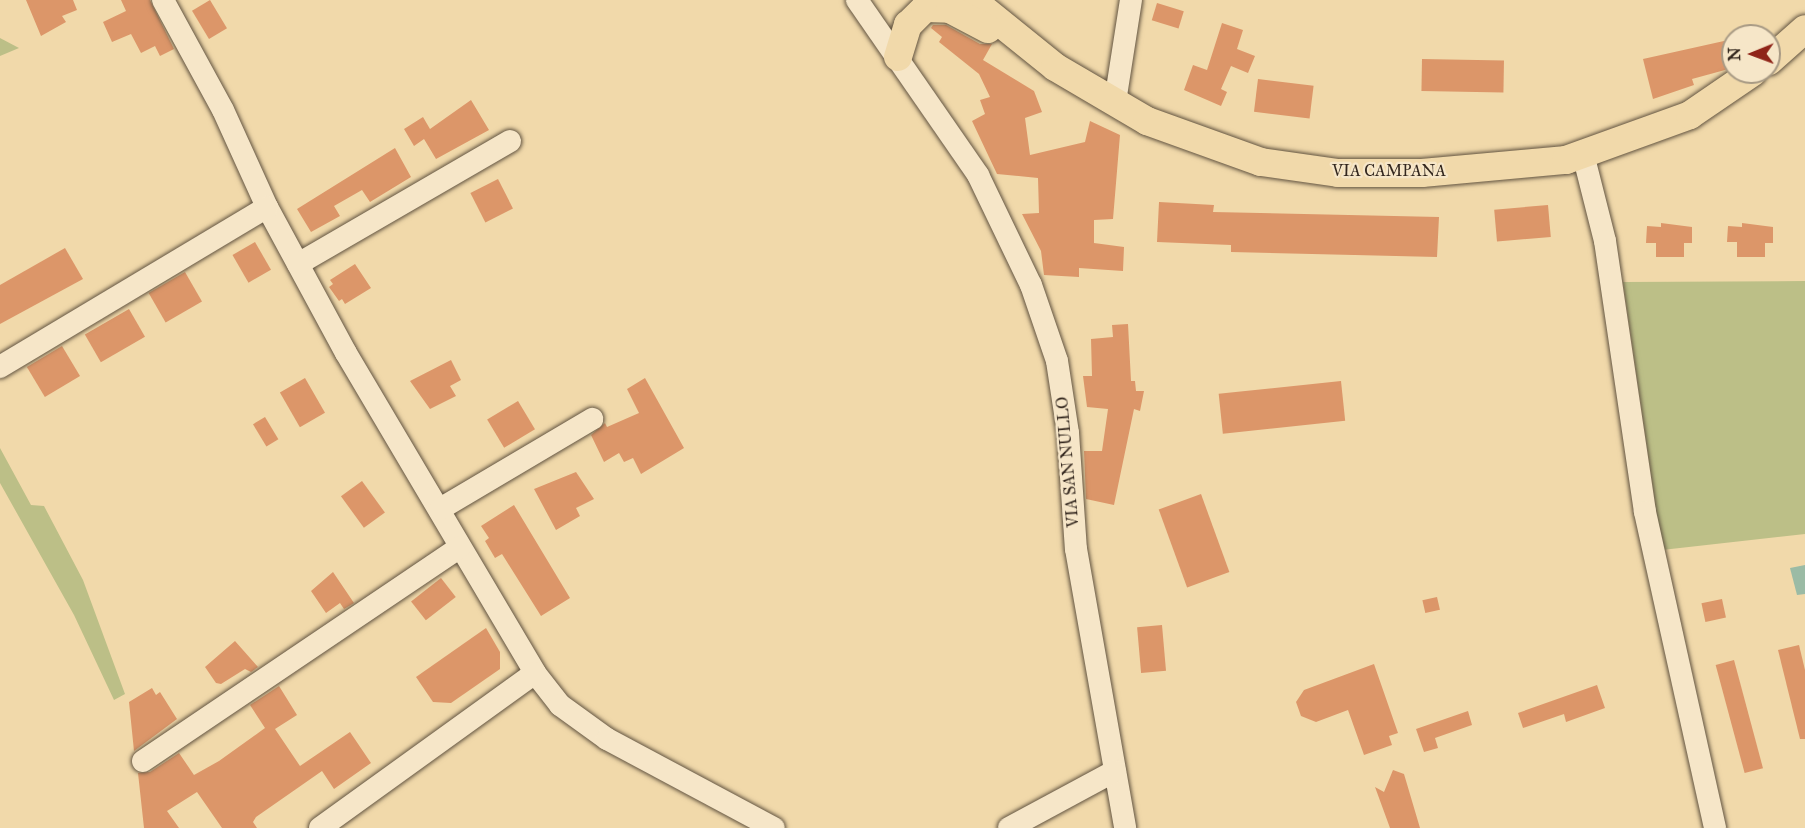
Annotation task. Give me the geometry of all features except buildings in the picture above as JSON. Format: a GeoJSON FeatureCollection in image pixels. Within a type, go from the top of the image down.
{"type":"FeatureCollection","features":[{"type":"Feature","properties":{"kind":"main road","name":"VIA CAMPANA"},"geometry":{"type":"LineString","coordinates":[[972,0],[1006,25],[1055,67],[1147,121],[1261,162],[1338,173],[1422,173],[1566,160],[1690,115],[1735,84]]}},
{"type":"Feature","properties":{"kind":"main road","name":"VIA CAMPANA"},"geometry":{"type":"LineString","coordinates":[[987,0],[1006,25]]}},
{"type":"Feature","properties":{"kind":"main road"},"geometry":{"type":"LineString","coordinates":[[898,57],[908,25],[916,15],[925,8],[950,9],[1055,67]]}},
{"type":"Feature","properties":{"kind":"main road"},"geometry":{"type":"LineString","coordinates":[[1781,50],[1805,29]]}},
{"type":"Feature","properties":{"kind":"street"},"geometry":{"type":"LineString","coordinates":[[163,0],[223,110],[267,207],[298,264],[535,673],[560,705],[607,739],[774,828]]}},
{"type":"Feature","properties":{"kind":"street","name":"VIA SAN NULLO"},"geometry":{"type":"LineString","coordinates":[[857,0],[978,175],[1031,285],[1057,361],[1068,433],[1076,549],[1125,828]]}},
{"type":"Feature","properties":{"kind":"street","name":"VIA SAN NULLO"},"geometry":{"type":"LineString","coordinates":[[876,0],[880,31]]}},
{"type":"Feature","properties":{"kind":"street"},"geometry":{"type":"LineString","coordinates":[[1116,102],[1131,0]]}},
{"type":"Feature","properties":{"kind":"street"},"geometry":{"type":"LineString","coordinates":[[298,264],[510,141]]}},
{"type":"Feature","properties":{"kind":"street"},"geometry":{"type":"LineString","coordinates":[[1583,154],[1605,241],[1645,512],[1716,828]]}},
{"type":"Feature","properties":{"kind":"street"},"geometry":{"type":"LineString","coordinates":[[0,367],[267,207]]}},
{"type":"Feature","properties":{"kind":"street"},"geometry":{"type":"LineString","coordinates":[[440,509],[592,419]]}},
{"type":"Feature","properties":{"kind":"street"},"geometry":{"type":"LineString","coordinates":[[143,761],[460,547]]}},
{"type":"Feature","properties":{"kind":"street"},"geometry":{"type":"LineString","coordinates":[[320,828],[535,673]]}},
{"type":"Feature","properties":{"kind":"street"},"geometry":{"type":"LineString","coordinates":[[1009,828],[1115,771]]}},
{"type":"Feature","properties":{"kind":"green space"},"geometry":{"type":"Polygon","coordinates":[[[0,38],[19,48],[0,56],[0,38]]]}},
{"type":"Feature","properties":{"kind":"green space"},"geometry":{"type":"Polygon","coordinates":[[[1805,281],[1805,534],[1662,550],[1623,282],[1805,281]]]}},
{"type":"Feature","properties":{"kind":"green space"},"geometry":{"type":"Polygon","coordinates":[[[0,448],[31,505],[44,506],[83,580],[125,694],[114,700],[74,615],[0,483],[0,448]]]}},
{"type":"Feature","properties":{"kind":"shaded area"},"geometry":{"type":"Polygon","coordinates":[[[1805,565],[1805,594],[1797,595],[1790,568],[1805,565]]]}}]}
